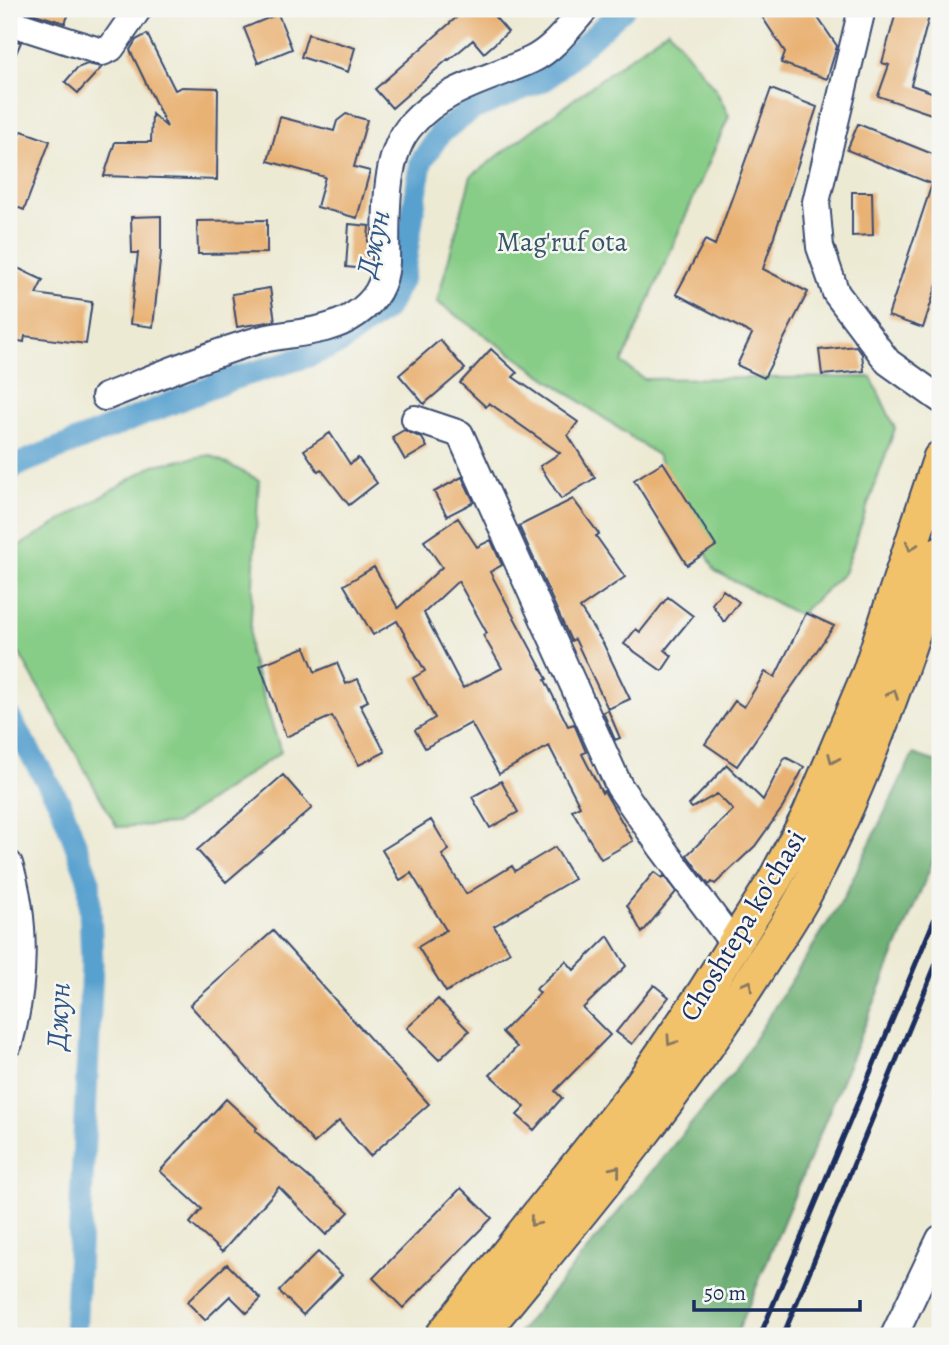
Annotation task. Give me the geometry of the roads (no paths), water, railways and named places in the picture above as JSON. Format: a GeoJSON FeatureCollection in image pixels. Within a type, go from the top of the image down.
{"type":"FeatureCollection","features":[{"type":"Feature","properties":{"kind":"main road","name":"Choshtepa ko'chasi"},"geometry":{"type":"LineString","coordinates":[[442,1336],[638,1089],[774,881],[810,815],[869,673],[940,458]]}},
{"type":"Feature","properties":{"kind":"main road","name":"Choshtepa ko'chasi"},"geometry":{"type":"LineString","coordinates":[[479,1336],[620,1165],[663,1108],[733,1009],[807,890],[839,825],[895,690],[940,553]]}},
{"type":"Feature","properties":{"kind":"street"},"geometry":{"type":"LineString","coordinates":[[9,24],[102,52],[111,48],[138,9]]}},
{"type":"Feature","properties":{"kind":"street"},"geometry":{"type":"LineString","coordinates":[[105,397],[216,354],[262,340],[334,326],[356,314],[377,295],[385,276],[393,156],[406,130],[426,107],[458,89],[534,59],[565,33],[585,9]]}},
{"type":"Feature","properties":{"kind":"street"},"geometry":{"type":"LineString","coordinates":[[862,9],[816,202],[820,247],[836,293],[888,362],[940,399]]}},
{"type":"Feature","properties":{"kind":"street"},"geometry":{"type":"LineString","coordinates":[[415,419],[460,434],[619,786],[733,943]]}},
{"type":"Feature","properties":{"kind":"street"},"geometry":{"type":"LineString","coordinates":[[9,864],[19,898],[22,944],[18,991],[9,1043]]}},
{"type":"Feature","properties":{"kind":"street"},"geometry":{"type":"LineString","coordinates":[[894,1336],[940,1239]]}},
{"type":"Feature","properties":{"kind":"waterway","name":"Джун"},"geometry":{"type":"LineString","coordinates":[[9,470],[235,378],[308,356],[340,343],[387,308],[403,277],[421,162],[440,133],[473,109],[546,79],[623,9]]}},
{"type":"Feature","properties":{"kind":"waterway","name":"Джун"},"geometry":{"type":"LineString","coordinates":[[9,717],[61,805],[89,881],[92,965],[75,1336]]}},
{"type":"Feature","properties":{"kind":"railway"},"geometry":{"type":"LineString","coordinates":[[760,1336],[940,906]]}},
{"type":"Feature","properties":{"kind":"railway"},"geometry":{"type":"LineString","coordinates":[[783,1336],[940,954]]}},
{"type":"Feature","properties":{"kind":"park label","name":"Mag'ruf ota"},"geometry":{"type":"Point","coordinates":[562,241]}}]}
